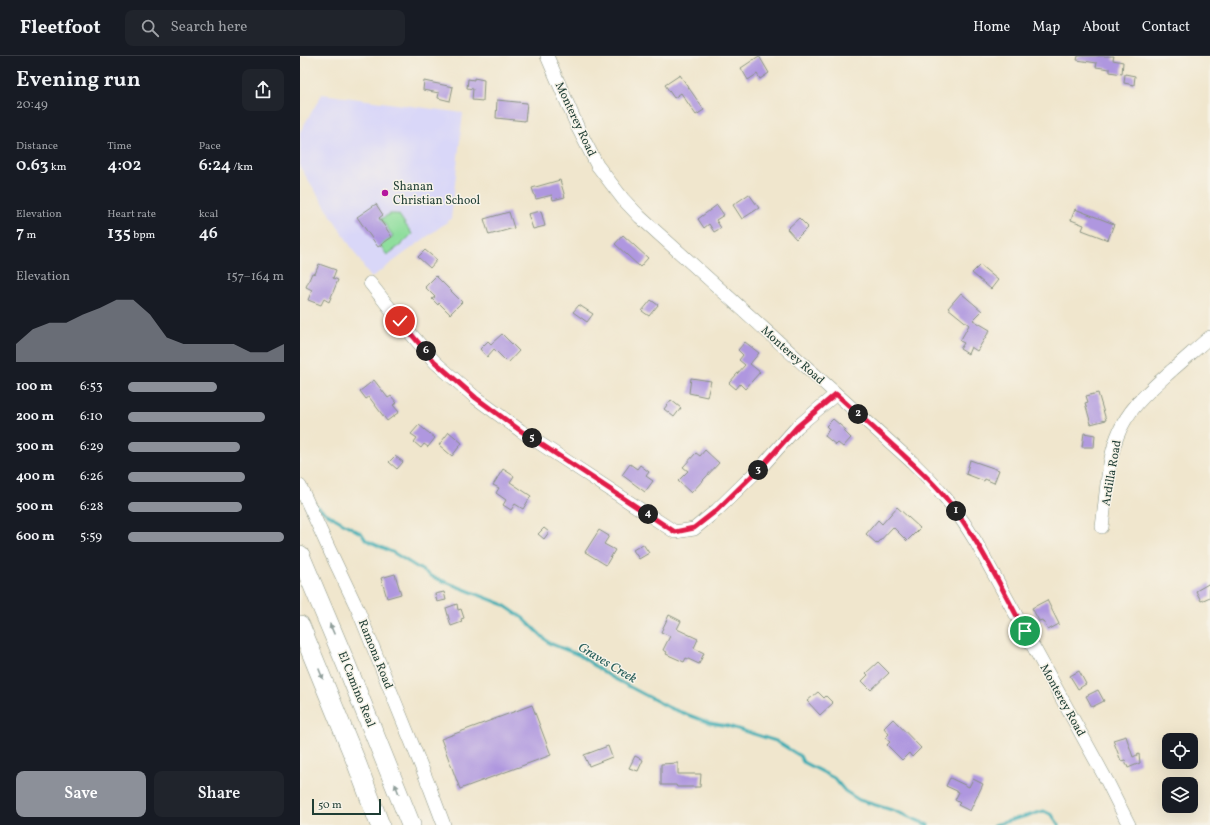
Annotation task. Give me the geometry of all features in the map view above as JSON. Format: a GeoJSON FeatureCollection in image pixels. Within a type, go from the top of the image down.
{"type":"FeatureCollection","features":[{"type":"Feature","properties":{"kind":"highway","name":"El Camino Real"},"geometry":{"type":"LineString","coordinates":[[300,555],[364,705],[411,825]]}},
{"type":"Feature","properties":{"kind":"highway"},"geometry":{"type":"LineString","coordinates":[[300,625],[380,825]]}},
{"type":"Feature","properties":{"kind":"street","name":"Monterey Road"},"geometry":{"type":"LineString","coordinates":[[547,56],[586,145],[597,165],[623,199],[640,217],[931,480],[945,496],[962,519],[976,542],[1096,760],[1129,825]]}},
{"type":"Feature","properties":{"kind":"street"},"geometry":{"type":"LineString","coordinates":[[370,283],[435,362],[476,398],[521,431],[675,532],[694,528],[717,510],[764,464],[797,427],[836,394]]}},
{"type":"Feature","properties":{"kind":"street","name":"Ardilla Road"},"geometry":{"type":"LineString","coordinates":[[1102,527],[1113,452],[1118,436],[1126,420],[1145,394],[1210,337]]}},
{"type":"Feature","properties":{"kind":"street","name":"Ramona Road"},"geometry":{"type":"LineString","coordinates":[[300,486],[358,610],[444,825]]}},
{"type":"Feature","properties":{"kind":"shaded area","name":"Shanan Christian School"},"geometry":{"type":"Polygon","coordinates":[[[322,94],[463,113],[451,219],[371,278],[300,167],[300,132],[322,94]]]}},
{"type":"Feature","properties":{"kind":"green space"},"geometry":{"type":"Polygon","coordinates":[[[390,214],[399,215],[412,234],[401,245],[387,255],[380,245],[393,236],[381,219],[390,214]]]}},
{"type":"Feature","properties":{"kind":"building"},"geometry":{"type":"Polygon","coordinates":[[[759,56],[769,73],[760,79],[757,74],[748,80],[741,68],[759,56]]]}},
{"type":"Feature","properties":{"kind":"building"},"geometry":{"type":"Polygon","coordinates":[[[1078,56],[1114,56],[1113,60],[1123,62],[1122,74],[1110,72],[1110,69],[1096,67],[1097,63],[1077,60],[1078,56]]]}},
{"type":"Feature","properties":{"kind":"building"},"geometry":{"type":"Polygon","coordinates":[[[1125,74],[1135,76],[1134,85],[1124,83],[1125,74]]]}},
{"type":"Feature","properties":{"kind":"building"},"geometry":{"type":"Polygon","coordinates":[[[680,75],[704,110],[696,115],[681,93],[674,98],[665,85],[680,75]]]}},
{"type":"Feature","properties":{"kind":"building"},"geometry":{"type":"Polygon","coordinates":[[[474,78],[484,80],[483,101],[472,100],[473,89],[467,88],[468,79],[474,80],[474,78]]]}},
{"type":"Feature","properties":{"kind":"building"},"geometry":{"type":"Polygon","coordinates":[[[424,81],[453,87],[450,101],[438,98],[439,93],[423,90],[424,81]]]}},
{"type":"Feature","properties":{"kind":"building"},"geometry":{"type":"Polygon","coordinates":[[[497,100],[527,103],[525,121],[496,118],[497,100]]]}},
{"type":"Feature","properties":{"kind":"building"},"geometry":{"type":"Polygon","coordinates":[[[560,180],[565,197],[553,200],[552,195],[536,199],[532,188],[560,180]]]}},
{"type":"Feature","properties":{"kind":"building"},"geometry":{"type":"Polygon","coordinates":[[[749,194],[759,208],[742,219],[733,205],[749,194]]]}},
{"type":"Feature","properties":{"kind":"building"},"geometry":{"type":"Polygon","coordinates":[[[376,204],[383,215],[379,218],[392,237],[378,247],[357,217],[376,204]]]}},
{"type":"Feature","properties":{"kind":"building"},"geometry":{"type":"Polygon","coordinates":[[[717,205],[724,215],[716,220],[721,228],[714,232],[709,224],[704,228],[698,219],[717,205]]]}},
{"type":"Feature","properties":{"kind":"building"},"geometry":{"type":"Polygon","coordinates":[[[1075,209],[1114,224],[1108,240],[1082,230],[1084,225],[1071,220],[1075,209]]]}},
{"type":"Feature","properties":{"kind":"building"},"geometry":{"type":"Polygon","coordinates":[[[541,211],[545,226],[533,229],[528,214],[541,211]]]}},
{"type":"Feature","properties":{"kind":"building"},"geometry":{"type":"Polygon","coordinates":[[[509,212],[514,228],[489,235],[484,219],[509,212]]]}},
{"type":"Feature","properties":{"kind":"building"},"geometry":{"type":"Polygon","coordinates":[[[799,218],[808,227],[796,239],[787,229],[799,218]]]}},
{"type":"Feature","properties":{"kind":"building"},"geometry":{"type":"Polygon","coordinates":[[[623,235],[648,258],[640,267],[615,244],[623,235]]]}},
{"type":"Feature","properties":{"kind":"building"},"geometry":{"type":"Polygon","coordinates":[[[425,250],[437,260],[430,268],[418,257],[425,250]]]}},
{"type":"Feature","properties":{"kind":"building"},"geometry":{"type":"Polygon","coordinates":[[[319,264],[336,270],[333,278],[338,280],[329,302],[324,299],[321,305],[308,300],[312,290],[306,287],[312,273],[315,274],[319,264]]]}},
{"type":"Feature","properties":{"kind":"building"},"geometry":{"type":"Polygon","coordinates":[[[980,265],[998,280],[991,289],[972,273],[980,265]]]}},
{"type":"Feature","properties":{"kind":"building"},"geometry":{"type":"Polygon","coordinates":[[[436,276],[462,302],[450,314],[439,303],[438,305],[432,299],[435,297],[425,287],[436,276]]]}},
{"type":"Feature","properties":{"kind":"building"},"geometry":{"type":"Polygon","coordinates":[[[961,293],[982,311],[973,320],[990,330],[977,351],[971,347],[968,354],[960,349],[964,343],[960,341],[969,325],[948,308],[961,293]]]}},
{"type":"Feature","properties":{"kind":"building"},"geometry":{"type":"Polygon","coordinates":[[[651,300],[658,305],[649,316],[642,311],[651,300]]]}},
{"type":"Feature","properties":{"kind":"building"},"geometry":{"type":"Polygon","coordinates":[[[579,305],[593,314],[587,322],[573,312],[579,305]]]}},
{"type":"Feature","properties":{"kind":"building"},"geometry":{"type":"Polygon","coordinates":[[[502,334],[519,351],[508,363],[494,349],[487,357],[480,349],[488,341],[491,344],[502,334]]]}},
{"type":"Feature","properties":{"kind":"building"},"geometry":{"type":"Polygon","coordinates":[[[745,342],[759,353],[750,364],[760,372],[745,389],[740,384],[736,389],[729,383],[745,365],[739,360],[743,355],[738,350],[745,342]]]}},
{"type":"Feature","properties":{"kind":"building"},"geometry":{"type":"Polygon","coordinates":[[[691,378],[711,381],[707,397],[689,393],[691,378]]]}},
{"type":"Feature","properties":{"kind":"building"},"geometry":{"type":"Polygon","coordinates":[[[374,380],[388,398],[391,396],[397,403],[393,405],[399,412],[387,421],[369,397],[366,399],[360,391],[374,380]]]}},
{"type":"Feature","properties":{"kind":"building"},"geometry":{"type":"Polygon","coordinates":[[[1098,393],[1106,420],[1091,424],[1085,403],[1088,402],[1086,396],[1098,393]]]}},
{"type":"Feature","properties":{"kind":"building"},"geometry":{"type":"Polygon","coordinates":[[[671,400],[681,408],[674,417],[664,409],[671,400]]]}},
{"type":"Feature","properties":{"kind":"building"},"geometry":{"type":"Polygon","coordinates":[[[833,419],[846,430],[844,431],[851,438],[843,447],[838,443],[836,445],[825,436],[829,429],[826,426],[833,419]]]}},
{"type":"Feature","properties":{"kind":"building"},"geometry":{"type":"Polygon","coordinates":[[[419,425],[435,438],[428,447],[424,444],[421,448],[414,442],[417,438],[411,434],[419,425]]]}},
{"type":"Feature","properties":{"kind":"building"},"geometry":{"type":"Polygon","coordinates":[[[449,432],[462,443],[452,456],[439,445],[449,432]]]}},
{"type":"Feature","properties":{"kind":"building"},"geometry":{"type":"Polygon","coordinates":[[[1084,433],[1095,435],[1094,447],[1082,447],[1084,433]]]}},
{"type":"Feature","properties":{"kind":"building"},"geometry":{"type":"Polygon","coordinates":[[[705,450],[719,463],[691,493],[678,481],[688,471],[683,467],[696,453],[700,456],[705,450]]]}},
{"type":"Feature","properties":{"kind":"building"},"geometry":{"type":"Polygon","coordinates":[[[395,456],[403,462],[397,469],[389,462],[395,456]]]}},
{"type":"Feature","properties":{"kind":"building"},"geometry":{"type":"Polygon","coordinates":[[[970,460],[999,470],[994,483],[966,474],[970,460]]]}},
{"type":"Feature","properties":{"kind":"building"},"geometry":{"type":"Polygon","coordinates":[[[630,464],[637,469],[640,465],[649,472],[646,476],[653,481],[645,492],[622,475],[630,464]]]}},
{"type":"Feature","properties":{"kind":"building"},"geometry":{"type":"Polygon","coordinates":[[[503,469],[514,476],[510,482],[531,496],[523,509],[515,504],[511,510],[503,505],[506,500],[496,493],[499,488],[493,485],[503,469]]]}},
{"type":"Feature","properties":{"kind":"building"},"geometry":{"type":"Polygon","coordinates":[[[897,507],[920,528],[907,541],[893,527],[877,544],[866,534],[878,520],[882,524],[897,507]]]}},
{"type":"Feature","properties":{"kind":"building"},"geometry":{"type":"Polygon","coordinates":[[[544,528],[549,532],[544,539],[538,534],[544,528]]]}},
{"type":"Feature","properties":{"kind":"building"},"geometry":{"type":"Polygon","coordinates":[[[599,530],[609,536],[604,544],[615,550],[606,565],[585,552],[599,530]]]}},
{"type":"Feature","properties":{"kind":"building"},"geometry":{"type":"Polygon","coordinates":[[[643,544],[649,553],[639,559],[633,550],[643,544]]]}},
{"type":"Feature","properties":{"kind":"building"},"geometry":{"type":"Polygon","coordinates":[[[395,574],[401,594],[387,598],[381,578],[395,574]]]}},
{"type":"Feature","properties":{"kind":"building"},"geometry":{"type":"Polygon","coordinates":[[[1210,583],[1210,597],[1201,601],[1196,591],[1210,583]]]}},
{"type":"Feature","properties":{"kind":"building"},"geometry":{"type":"Polygon","coordinates":[[[444,592],[446,600],[437,602],[435,594],[444,592]]]}},
{"type":"Feature","properties":{"kind":"building"},"geometry":{"type":"Polygon","coordinates":[[[1047,600],[1059,624],[1048,630],[1042,620],[1039,621],[1032,608],[1047,600]]]}},
{"type":"Feature","properties":{"kind":"building"},"geometry":{"type":"Polygon","coordinates":[[[457,604],[458,610],[461,609],[464,618],[461,619],[462,622],[451,626],[446,608],[457,604]]]}},
{"type":"Feature","properties":{"kind":"building"},"geometry":{"type":"Polygon","coordinates":[[[669,615],[681,621],[677,629],[698,639],[694,648],[704,653],[699,664],[686,658],[684,662],[666,654],[667,652],[663,650],[670,636],[661,632],[669,615]]]}},
{"type":"Feature","properties":{"kind":"building"},"geometry":{"type":"Polygon","coordinates":[[[878,662],[889,673],[871,690],[862,681],[868,675],[866,673],[878,662]]]}},
{"type":"Feature","properties":{"kind":"building"},"geometry":{"type":"Polygon","coordinates":[[[1079,671],[1086,684],[1078,689],[1070,676],[1079,671]]]}},
{"type":"Feature","properties":{"kind":"building"},"geometry":{"type":"Polygon","coordinates":[[[1098,690],[1104,701],[1092,707],[1086,696],[1098,690]]]}},
{"type":"Feature","properties":{"kind":"building"},"geometry":{"type":"Polygon","coordinates":[[[818,692],[824,698],[826,696],[833,703],[820,715],[807,701],[818,692]]]}},
{"type":"Feature","properties":{"kind":"building"},"geometry":{"type":"Polygon","coordinates":[[[532,705],[551,755],[460,789],[441,739],[532,705]]]}},
{"type":"Feature","properties":{"kind":"building"},"geometry":{"type":"Polygon","coordinates":[[[893,719],[921,748],[912,757],[909,753],[902,760],[887,745],[890,742],[885,738],[889,734],[884,728],[893,719]]]}},
{"type":"Feature","properties":{"kind":"building"},"geometry":{"type":"Polygon","coordinates":[[[1126,736],[1133,757],[1139,754],[1140,763],[1128,768],[1125,760],[1121,761],[1113,740],[1126,736]]]}},
{"type":"Feature","properties":{"kind":"building"},"geometry":{"type":"Polygon","coordinates":[[[608,746],[612,757],[589,766],[584,755],[608,746]]]}},
{"type":"Feature","properties":{"kind":"building"},"geometry":{"type":"Polygon","coordinates":[[[635,756],[643,760],[638,771],[629,768],[635,756]]]}},
{"type":"Feature","properties":{"kind":"building"},"geometry":{"type":"Polygon","coordinates":[[[678,763],[678,774],[701,774],[700,787],[661,785],[661,764],[678,763]]]}},
{"type":"Feature","properties":{"kind":"building"},"geometry":{"type":"Polygon","coordinates":[[[950,778],[969,787],[973,779],[983,784],[970,811],[958,805],[960,803],[955,800],[959,792],[946,786],[950,778]]]}},
{"type":"Feature","properties":{"kind":"waterway","name":"Graves Creek"},"geometry":{"type":"LineString","coordinates":[[314,504],[324,512],[362,534],[366,540],[394,553],[433,577],[502,604],[523,618],[549,643],[579,655],[611,677],[670,708],[710,723],[728,726],[776,741],[800,756],[803,762],[834,778],[845,791],[859,800],[895,811],[928,825]]}},
{"type":"Feature","properties":{"kind":"waterway","name":"Graves Creek"},"geometry":{"type":"LineString","coordinates":[[994,825],[1044,811],[1052,815],[1059,825]]}},
{"type":"Feature","properties":{"kind":"place","name":"Shanan Christian School"},"geometry":{"type":"Point","coordinates":[385,193]}},
{"type":"Feature","properties":{"kind":"route"},"geometry":{"type":"LineString","coordinates":[[400,321],[435,362],[476,398],[521,431],[675,532],[694,528],[717,510],[764,464],[797,427],[836,394],[912,462],[945,496],[962,519],[976,542],[1025,631]]}}]}
